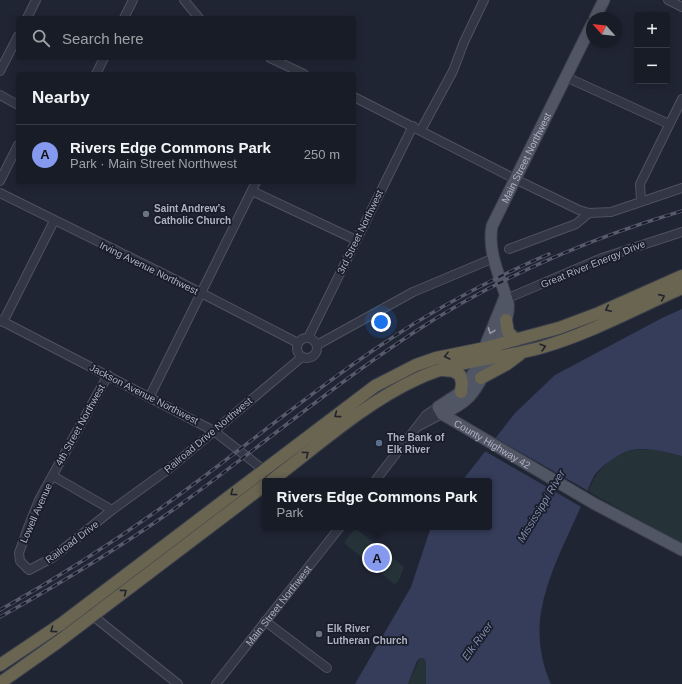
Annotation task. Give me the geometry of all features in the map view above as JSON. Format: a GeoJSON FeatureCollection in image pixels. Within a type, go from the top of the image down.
{"type":"FeatureCollection","features":[{"type":"Feature","properties":{"kind":"highway"},"geometry":{"type":"LineString","coordinates":[[276,478],[384,396],[418,378],[488,353],[516,340],[574,323],[682,276]]}},
{"type":"Feature","properties":{"kind":"highway"},"geometry":{"type":"LineString","coordinates":[[481,378],[507,364],[522,353],[573,336],[682,288]]}},
{"type":"Feature","properties":{"kind":"highway"},"geometry":{"type":"LineString","coordinates":[[506,320],[508,332],[516,340]]}},
{"type":"Feature","properties":{"kind":"highway"},"geometry":{"type":"LineString","coordinates":[[0,665],[40,639],[369,391],[389,378],[436,358],[488,353],[522,353]]}},
{"type":"Feature","properties":{"kind":"highway"},"geometry":{"type":"LineString","coordinates":[[438,370],[453,371],[460,375],[462,383],[461,392]]}},
{"type":"Feature","properties":{"kind":"highway"},"geometry":{"type":"LineString","coordinates":[[0,683],[34,660],[262,489]]}},
{"type":"Feature","properties":{"kind":"main road"},"geometry":{"type":"LineString","coordinates":[[598,12],[604,0]]}},
{"type":"Feature","properties":{"kind":"main road","name":"Main Street Northwest"},"geometry":{"type":"LineString","coordinates":[[440,411],[461,392],[488,353],[506,320],[508,310],[494,258],[491,239],[492,226],[586,36]]}},
{"type":"Feature","properties":{"kind":"main road","name":"Main Street Northwest"},"geometry":{"type":"LineString","coordinates":[[440,411],[459,405],[469,398],[481,378],[505,296]]}},
{"type":"Feature","properties":{"kind":"main road"},"geometry":{"type":"LineString","coordinates":[[458,424],[456,412],[459,405]]}},
{"type":"Feature","properties":{"kind":"main road","name":"County Highway 42"},"geometry":{"type":"LineString","coordinates":[[440,411],[458,424],[593,503],[682,550]]}},
{"type":"Feature","properties":{"kind":"street"},"geometry":{"type":"LineString","coordinates":[[28,16],[36,0]]}},
{"type":"Feature","properties":{"kind":"street"},"geometry":{"type":"LineString","coordinates":[[125,16],[133,0]]}},
{"type":"Feature","properties":{"kind":"street"},"geometry":{"type":"LineString","coordinates":[[184,0],[197,16]]}},
{"type":"Feature","properties":{"kind":"street"},"geometry":{"type":"LineString","coordinates":[[421,130],[453,71],[464,42],[484,0]]}},
{"type":"Feature","properties":{"kind":"street"},"geometry":{"type":"LineString","coordinates":[[668,0],[682,7]]}},
{"type":"Feature","properties":{"kind":"street"},"geometry":{"type":"LineString","coordinates":[[0,71],[16,40]]}},
{"type":"Feature","properties":{"kind":"street"},"geometry":{"type":"LineString","coordinates":[[97,72],[103,60]]}},
{"type":"Feature","properties":{"kind":"street"},"geometry":{"type":"LineString","coordinates":[[274,60],[300,72]]}},
{"type":"Feature","properties":{"kind":"street"},"geometry":{"type":"LineString","coordinates":[[566,77],[669,124]]}},
{"type":"Feature","properties":{"kind":"street"},"geometry":{"type":"LineString","coordinates":[[0,95],[16,104]]}},
{"type":"Feature","properties":{"kind":"street"},"geometry":{"type":"LineString","coordinates":[[356,98],[515,179],[579,210],[589,213],[611,212],[641,200],[682,188]]}},
{"type":"Feature","properties":{"kind":"street"},"geometry":{"type":"LineString","coordinates":[[641,200],[640,184],[682,99]]}},
{"type":"Feature","properties":{"kind":"street","name":"3rd Street Northwest"},"geometry":{"type":"LineString","coordinates":[[308,338],[413,126]]}},
{"type":"Feature","properties":{"kind":"street"},"geometry":{"type":"LineString","coordinates":[[0,181],[16,149]]}},
{"type":"Feature","properties":{"kind":"street"},"geometry":{"type":"LineString","coordinates":[[150,396],[255,184]]}},
{"type":"Feature","properties":{"kind":"street"},"geometry":{"type":"LineString","coordinates":[[252,191],[356,240]]}},
{"type":"Feature","properties":{"kind":"street","name":"Irving Avenue Northwest"},"geometry":{"type":"LineString","coordinates":[[0,193],[298,343]]}},
{"type":"Feature","properties":{"kind":"street"},"geometry":{"type":"LineString","coordinates":[[509,249],[576,224],[589,213]]}},
{"type":"Feature","properties":{"kind":"street"},"geometry":{"type":"LineString","coordinates":[[1,321],[54,221]]}},
{"type":"Feature","properties":{"kind":"street","name":"Great River Energy Drive"},"geometry":{"type":"LineString","coordinates":[[505,296],[513,296],[627,249],[682,232]]}},
{"type":"Feature","properties":{"kind":"street"},"geometry":{"type":"LineString","coordinates":[[317,345],[315,341],[308,338],[301,340],[298,343],[298,351],[302,356],[311,357],[315,354],[317,345],[362,319],[413,292],[494,258]]}},
{"type":"Feature","properties":{"kind":"street","name":"Jackson Avenue Northwest"},"geometry":{"type":"LineString","coordinates":[[1,321],[150,396],[214,431],[264,470],[270,478]]}},
{"type":"Feature","properties":{"kind":"street","name":"Railroad Drive Northwest"},"geometry":{"type":"LineString","coordinates":[[112,510],[170,468],[302,356]]}},
{"type":"Feature","properties":{"kind":"street","name":"4th Street Northwest"},"geometry":{"type":"LineString","coordinates":[[53,476],[108,375]]}},
{"type":"Feature","properties":{"kind":"street","name":"Main Street Northwest"},"geometry":{"type":"LineString","coordinates":[[377,478],[426,414],[440,411]]}},
{"type":"Feature","properties":{"kind":"street"},"geometry":{"type":"LineString","coordinates":[[53,476],[112,510]]}},
{"type":"Feature","properties":{"kind":"street","name":"Lowell Avenue"},"geometry":{"type":"LineString","coordinates":[[29,570],[20,561],[19,552],[39,500],[53,476]]}},
{"type":"Feature","properties":{"kind":"street","name":"Railroad Drive"},"geometry":{"type":"LineString","coordinates":[[29,570],[52,558],[112,510]]}},
{"type":"Feature","properties":{"kind":"street","name":"Main Street Northwest"},"geometry":{"type":"LineString","coordinates":[[216,684],[338,530]]}},
{"type":"Feature","properties":{"kind":"street"},"geometry":{"type":"LineString","coordinates":[[84,606],[93,616],[178,684]]}},
{"type":"Feature","properties":{"kind":"street"},"geometry":{"type":"LineString","coordinates":[[265,621],[327,668]]}},
{"type":"Feature","properties":{"kind":"shaded area"},"geometry":{"type":"Polygon","coordinates":[[[653,449],[682,456],[682,544],[588,491],[594,478],[602,467],[618,455],[628,451],[653,449]]]}},
{"type":"Feature","properties":{"kind":"shaded area"},"geometry":{"type":"Polygon","coordinates":[[[354,530],[358,530],[404,567],[398,582],[394,584],[344,543],[354,530]]]}},
{"type":"Feature","properties":{"kind":"shaded area"},"geometry":{"type":"Polygon","coordinates":[[[420,658],[424,658],[426,662],[426,684],[408,684],[420,658]]]}},
{"type":"Feature","properties":{"kind":"water"},"geometry":{"type":"Polygon","coordinates":[[[682,309],[682,456],[646,449],[632,450],[612,459],[594,476],[556,561],[547,586],[541,612],[539,630],[542,658],[551,684],[426,684],[426,662],[424,658],[420,658],[417,661],[408,684],[355,684],[411,587],[430,530],[492,530],[492,478],[464,478],[515,413],[555,375],[662,318],[682,309]]]}},
{"type":"Feature","properties":{"kind":"pier"},"geometry":{"type":"Polygon","coordinates":[[[494,437],[590,492],[583,508],[483,450],[494,437]]]}},
{"type":"Feature","properties":{"kind":"railway"},"geometry":{"type":"LineString","coordinates":[[0,617],[46,591],[156,522],[353,375],[444,313],[476,295],[543,262],[612,234],[682,211]]}},
{"type":"Feature","properties":{"kind":"railway"},"geometry":{"type":"LineString","coordinates":[[0,610],[88,558],[151,515],[330,381],[404,330],[464,295],[549,254]]}},
{"type":"Feature","properties":{"kind":"place","name":"Saint Andrew’s Catholic Church"},"geometry":{"type":"Point","coordinates":[146,214]}},
{"type":"Feature","properties":{"kind":"place","name":"The Bank of Elk River"},"geometry":{"type":"Point","coordinates":[379,443]}},
{"type":"Feature","properties":{"kind":"place","name":"Rivers Edge Commons Park"},"geometry":{"type":"Point","coordinates":[377,558]}},
{"type":"Feature","properties":{"kind":"place","name":"Elk River Lutheran Church"},"geometry":{"type":"Point","coordinates":[319,634]}},
{"type":"Feature","properties":{"kind":"water label","name":"Mississippi River"},"geometry":{"type":"Point","coordinates":[541,506]}},
{"type":"Feature","properties":{"kind":"water label","name":"Elk River"},"geometry":{"type":"Point","coordinates":[477,641]}}]}
